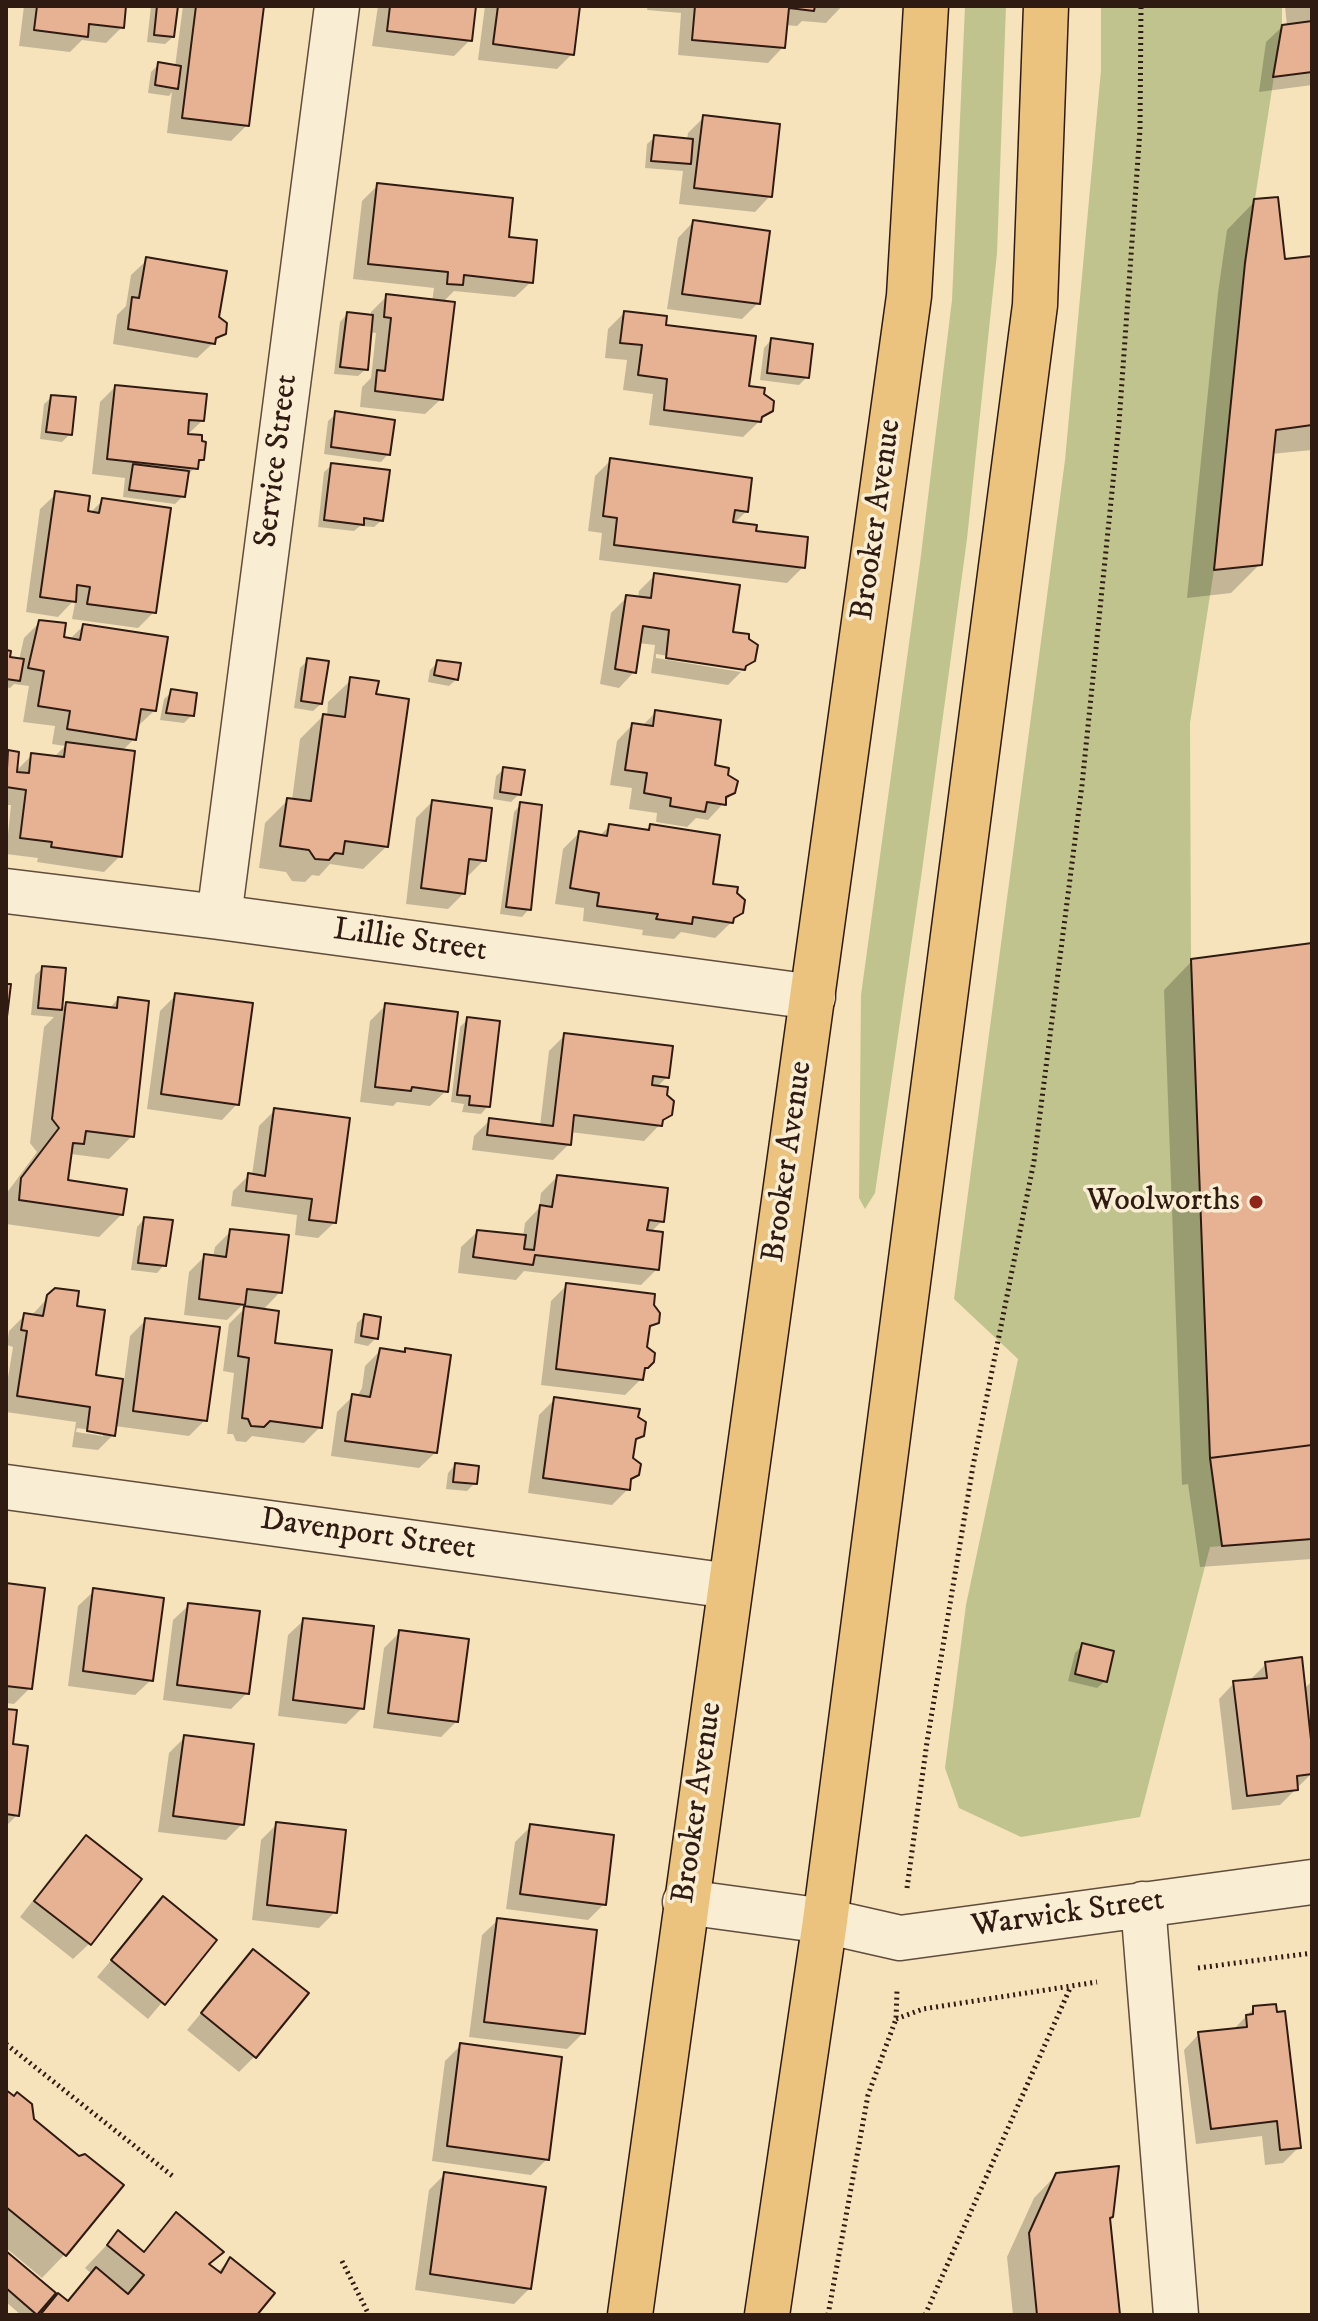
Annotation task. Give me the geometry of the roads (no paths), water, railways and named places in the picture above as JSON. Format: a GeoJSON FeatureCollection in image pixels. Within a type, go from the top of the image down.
{"type":"FeatureCollection","features":[{"type":"Feature","properties":{"kind":"highway","name":"Brooker Avenue"},"geometry":{"type":"LineString","coordinates":[[630,2315],[909,296],[926,6]]}},
{"type":"Feature","properties":{"kind":"highway"},"geometry":{"type":"LineString","coordinates":[[767,2315],[825,1921],[1035,305],[1046,6]]}},
{"type":"Feature","properties":{"kind":"street","name":"Service Street"},"geometry":{"type":"LineString","coordinates":[[219,917],[337,6]]}},
{"type":"Feature","properties":{"kind":"street","name":"Lillie Street"},"geometry":{"type":"LineString","coordinates":[[6,891],[813,997]]}},
{"type":"Feature","properties":{"kind":"street","name":"Davenport Street"},"geometry":{"type":"LineString","coordinates":[[6,1487],[730,1586]]}},
{"type":"Feature","properties":{"kind":"street","name":"Warwick Street"},"geometry":{"type":"LineString","coordinates":[[685,1902],[825,1921],[900,1938],[1312,1882]]}},
{"type":"Feature","properties":{"kind":"street"},"geometry":{"type":"LineString","coordinates":[[1143,1904],[1176,2315]]}},
{"type":"Feature","properties":{"kind":"place","name":"Woolworths"},"geometry":{"type":"Point","coordinates":[1256,1202]}}]}
